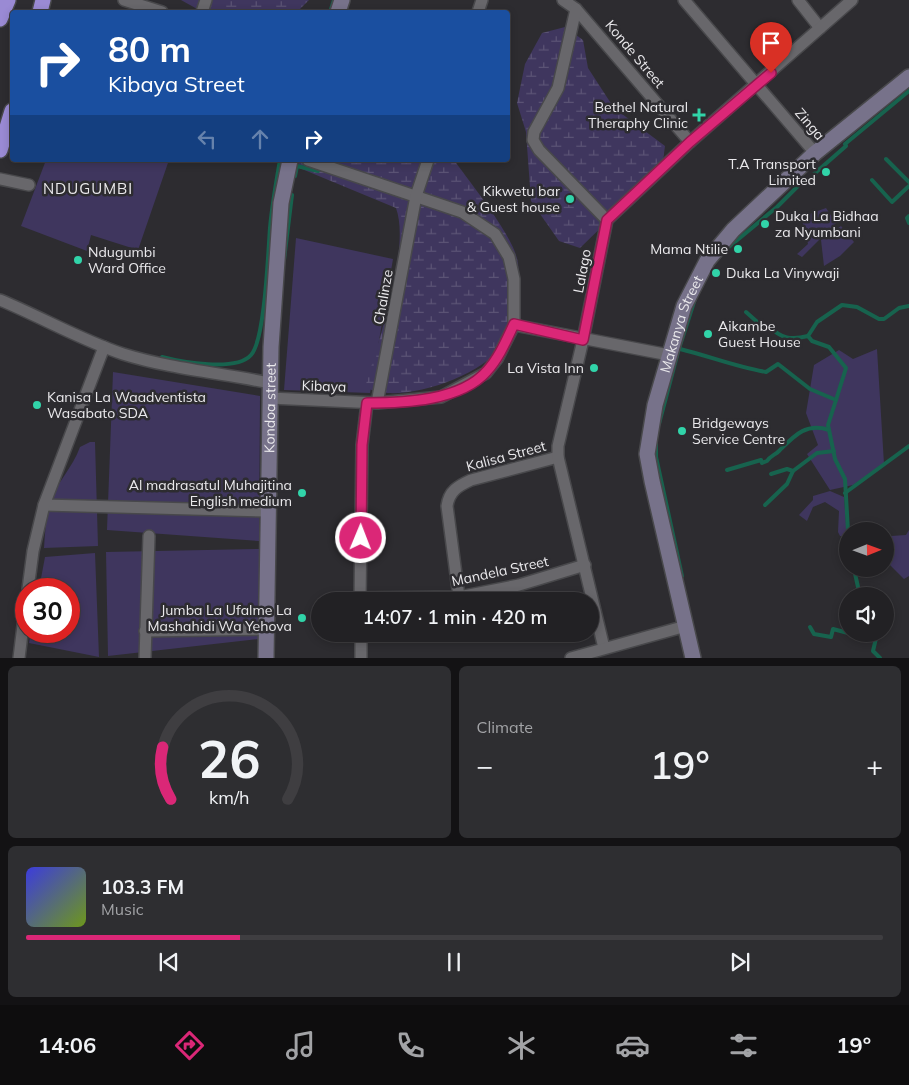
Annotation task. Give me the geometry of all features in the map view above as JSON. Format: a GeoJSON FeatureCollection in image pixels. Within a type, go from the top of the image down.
{"type":"FeatureCollection","features":[{"type":"Feature","properties":{"kind":"highway"},"geometry":{"type":"LineString","coordinates":[[0,19],[8,0]]}},
{"type":"Feature","properties":{"kind":"highway"},"geometry":{"type":"LineString","coordinates":[[0,150],[10,118]]}},
{"type":"Feature","properties":{"kind":"street"},"geometry":{"type":"LineString","coordinates":[[124,0],[156,10]]}},
{"type":"Feature","properties":{"kind":"street","name":"Konde Street"},"geometry":{"type":"LineString","coordinates":[[564,0],[576,9],[690,142]]}},
{"type":"Feature","properties":{"kind":"street","name":"Zinga"},"geometry":{"type":"LineString","coordinates":[[684,0],[815,153]]}},
{"type":"Feature","properties":{"kind":"street"},"geometry":{"type":"LineString","coordinates":[[798,0],[820,28]]}},
{"type":"Feature","properties":{"kind":"street"},"geometry":{"type":"LineString","coordinates":[[576,9],[558,88],[534,132],[533,140],[538,150],[607,220],[690,142],[758,85],[852,0]]}},
{"type":"Feature","properties":{"kind":"street","name":"Makanya Street"},"geometry":{"type":"LineString","coordinates":[[693,658],[647,454],[655,405],[684,306],[707,261],[733,230],[815,153],[909,77]]}},
{"type":"Feature","properties":{"kind":"street","name":"Kondoa street"},"geometry":{"type":"LineString","coordinates":[[266,658],[270,383],[279,228],[290,162]]}},
{"type":"Feature","properties":{"kind":"street"},"geometry":{"type":"LineString","coordinates":[[314,162],[462,212],[495,234],[510,258],[514,279],[514,324],[583,340],[669,356]]}},
{"type":"Feature","properties":{"kind":"street","name":"Chalinze"},"geometry":{"type":"LineString","coordinates":[[360,592],[362,445],[416,196],[427,162]]}},
{"type":"Feature","properties":{"kind":"street"},"geometry":{"type":"LineString","coordinates":[[0,179],[29,185]]}},
{"type":"Feature","properties":{"kind":"street","name":"Lalago"},"geometry":{"type":"LineString","coordinates":[[604,648],[558,457],[558,446],[583,340],[607,220]]}},
{"type":"Feature","properties":{"kind":"street"},"geometry":{"type":"LineString","coordinates":[[0,300],[104,347],[157,363],[270,383]]}},
{"type":"Feature","properties":{"kind":"street","name":"Kibaya"},"geometry":{"type":"LineString","coordinates":[[270,398],[372,403],[441,397],[486,373],[497,360],[514,324]]}},
{"type":"Feature","properties":{"kind":"street"},"geometry":{"type":"LineString","coordinates":[[29,578],[33,551],[44,506],[104,347]]}},
{"type":"Feature","properties":{"kind":"street","name":"Kalisa Street"},"geometry":{"type":"LineString","coordinates":[[458,592],[447,506],[452,492],[458,485],[471,480],[558,457]]}},
{"type":"Feature","properties":{"kind":"street"},"geometry":{"type":"LineString","coordinates":[[44,506],[268,511]]}},
{"type":"Feature","properties":{"kind":"street"},"geometry":{"type":"LineString","coordinates":[[145,658],[149,536]]}},
{"type":"Feature","properties":{"kind":"street","name":"Mandela Street"},"geometry":{"type":"LineString","coordinates":[[482,592],[585,566]]}},
{"type":"Feature","properties":{"kind":"street"},"geometry":{"type":"LineString","coordinates":[[571,658],[686,626]]}},
{"type":"Feature","properties":{"kind":"street"},"geometry":{"type":"LineString","coordinates":[[145,631],[266,629]]}},
{"type":"Feature","properties":{"kind":"street"},"geometry":{"type":"LineString","coordinates":[[360,642],[361,658]]}},
{"type":"Feature","properties":{"kind":"street"},"geometry":{"type":"LineString","coordinates":[[19,658],[21,643]]}},
{"type":"Feature","properties":{"kind":"green space"},"geometry":{"type":"Polygon","coordinates":[[[181,0],[309,0],[299,10],[199,10],[181,0]]]}},
{"type":"Feature","properties":{"kind":"green space"},"geometry":{"type":"Polygon","coordinates":[[[565,27],[583,40],[588,68],[614,108],[665,146],[662,168],[580,248],[559,241],[531,201],[526,132],[517,103],[525,64],[542,33],[565,27]]]}},
{"type":"Feature","properties":{"kind":"green space"},"geometry":{"type":"Polygon","coordinates":[[[45,162],[168,162],[138,250],[91,235],[87,251],[21,226],[45,162]]]}},
{"type":"Feature","properties":{"kind":"green space"},"geometry":{"type":"Polygon","coordinates":[[[299,162],[456,162],[481,196],[509,239],[518,263],[517,293],[513,317],[503,345],[481,365],[451,381],[402,393],[385,393],[365,388],[391,297],[396,272],[399,226],[396,208],[297,167],[299,162]]]}},
{"type":"Feature","properties":{"kind":"green space"},"geometry":{"type":"Polygon","coordinates":[[[826,208],[836,223],[802,257],[797,254],[808,244],[801,217],[826,208]]]}},
{"type":"Feature","properties":{"kind":"green space"},"geometry":{"type":"Polygon","coordinates":[[[841,226],[854,242],[840,256],[824,266],[821,240],[841,226]]]}},
{"type":"Feature","properties":{"kind":"green space"},"geometry":{"type":"Polygon","coordinates":[[[296,238],[393,259],[370,393],[284,390],[296,238]]]}},
{"type":"Feature","properties":{"kind":"green space"},"geometry":{"type":"Polygon","coordinates":[[[877,349],[884,464],[853,485],[830,490],[807,454],[818,445],[806,413],[814,365],[839,350],[853,359],[877,349]]]}},
{"type":"Feature","properties":{"kind":"green space"},"geometry":{"type":"Polygon","coordinates":[[[113,372],[260,396],[259,541],[107,530],[113,372]]]}},
{"type":"Feature","properties":{"kind":"green space"},"geometry":{"type":"Polygon","coordinates":[[[90,442],[95,442],[98,546],[44,548],[45,530],[52,496],[80,447],[90,442]]]}},
{"type":"Feature","properties":{"kind":"green space"},"geometry":{"type":"Polygon","coordinates":[[[830,491],[844,497],[846,522],[839,522],[839,534],[838,532],[839,511],[825,502],[813,507],[807,521],[799,515],[813,500],[813,496],[830,491]]]}},
{"type":"Feature","properties":{"kind":"green space"},"geometry":{"type":"Polygon","coordinates":[[[909,530],[909,576],[904,579],[894,569],[894,536],[906,535],[909,530]]]}},
{"type":"Feature","properties":{"kind":"green space"},"geometry":{"type":"Polygon","coordinates":[[[260,549],[259,639],[108,656],[106,552],[260,549]]]}},
{"type":"Feature","properties":{"kind":"green space"},"geometry":{"type":"Polygon","coordinates":[[[95,553],[99,657],[29,643],[80,643],[80,578],[41,578],[45,557],[95,553]]]}},
{"type":"Feature","properties":{"kind":"waterway"},"geometry":{"type":"LineString","coordinates":[[331,10],[334,0]]}},
{"type":"Feature","properties":{"kind":"waterway"},"geometry":{"type":"LineString","coordinates":[[814,174],[846,146],[845,144],[909,91]]}},
{"type":"Feature","properties":{"kind":"waterway"},"geometry":{"type":"LineString","coordinates":[[886,159],[909,182]]}},
{"type":"Feature","properties":{"kind":"waterway"},"geometry":{"type":"LineString","coordinates":[[162,357],[195,363],[221,364],[244,360],[251,355],[256,346],[263,315],[271,219],[280,162]]}},
{"type":"Feature","properties":{"kind":"waterway"},"geometry":{"type":"LineString","coordinates":[[295,176],[297,166],[318,171]]}},
{"type":"Feature","properties":{"kind":"waterway"},"geometry":{"type":"LineString","coordinates":[[872,180],[892,202],[909,186]]}},
{"type":"Feature","properties":{"kind":"waterway"},"geometry":{"type":"LineString","coordinates":[[724,251],[777,207],[801,183]]}},
{"type":"Feature","properties":{"kind":"waterway"},"geometry":{"type":"LineString","coordinates":[[284,260],[292,195]]}},
{"type":"Feature","properties":{"kind":"waterway"},"geometry":{"type":"LineString","coordinates":[[909,216],[907,218],[909,223]]}},
{"type":"Feature","properties":{"kind":"waterway"},"geometry":{"type":"LineString","coordinates":[[659,424],[678,352],[695,299]]}},
{"type":"Feature","properties":{"kind":"waterway"},"geometry":{"type":"LineString","coordinates":[[836,400],[846,368],[829,347],[812,341],[808,336],[817,322],[842,305],[857,307],[879,319],[884,319],[899,308],[909,306]]}},
{"type":"Feature","properties":{"kind":"waterway"},"geometry":{"type":"LineString","coordinates":[[746,312],[764,328],[770,326],[782,336],[792,338],[808,336]]}},
{"type":"Feature","properties":{"kind":"waterway"},"geometry":{"type":"LineString","coordinates":[[680,349],[766,372],[778,364],[810,389],[836,400],[828,425],[835,459],[845,479],[847,522]]}},
{"type":"Feature","properties":{"kind":"waterway"},"geometry":{"type":"LineString","coordinates":[[727,470],[761,460],[762,463],[767,461],[795,436],[807,429],[821,428],[829,430]]}},
{"type":"Feature","properties":{"kind":"waterway"},"geometry":{"type":"LineString","coordinates":[[656,444],[656,457],[682,576]]}},
{"type":"Feature","properties":{"kind":"waterway"},"geometry":{"type":"LineString","coordinates":[[845,493],[909,446]]}},
{"type":"Feature","properties":{"kind":"waterway"},"geometry":{"type":"LineString","coordinates":[[771,474],[787,469],[793,471],[817,453],[834,451]]}},
{"type":"Feature","properties":{"kind":"waterway"},"geometry":{"type":"LineString","coordinates":[[765,505],[787,484],[793,471]]}},
{"type":"Feature","properties":{"kind":"waterway"},"geometry":{"type":"LineString","coordinates":[[856,578],[858,587]]}},
{"type":"Feature","properties":{"kind":"waterway"},"geometry":{"type":"LineString","coordinates":[[810,627],[814,634],[831,637],[833,629],[839,631]]}},
{"type":"Feature","properties":{"kind":"waterway"},"geometry":{"type":"LineString","coordinates":[[875,642],[873,651],[880,658]]}},
{"type":"Feature","properties":{"kind":"place","name":"Bethel Natural Theraphy Clinic"},"geometry":{"type":"Point","coordinates":[699,115]}},
{"type":"Feature","properties":{"kind":"place","name":"T.A Transport Limited"},"geometry":{"type":"Point","coordinates":[826,172]}},
{"type":"Feature","properties":{"kind":"place","name":"Kikwetu bar & Guest house"},"geometry":{"type":"Point","coordinates":[570,199]}},
{"type":"Feature","properties":{"kind":"place","name":"Duka La Bidhaa za Nyumbani"},"geometry":{"type":"Point","coordinates":[765,224]}},
{"type":"Feature","properties":{"kind":"place","name":"Mama Ntilie"},"geometry":{"type":"Point","coordinates":[738,249]}},
{"type":"Feature","properties":{"kind":"place","name":"Ndugumbi Ward Office"},"geometry":{"type":"Point","coordinates":[78,260]}},
{"type":"Feature","properties":{"kind":"place","name":"Duka La Vinywaji"},"geometry":{"type":"Point","coordinates":[716,273]}},
{"type":"Feature","properties":{"kind":"place","name":"Aikambe Guest House"},"geometry":{"type":"Point","coordinates":[708,334]}},
{"type":"Feature","properties":{"kind":"place","name":"La Vista Inn"},"geometry":{"type":"Point","coordinates":[594,368]}},
{"type":"Feature","properties":{"kind":"place","name":"Kanisa La Waadventista Wasabato SDA"},"geometry":{"type":"Point","coordinates":[37,405]}},
{"type":"Feature","properties":{"kind":"place","name":"Bridgeways Service Centre"},"geometry":{"type":"Point","coordinates":[682,431]}},
{"type":"Feature","properties":{"kind":"place","name":"Al madrasatul Muhajitina English medium"},"geometry":{"type":"Point","coordinates":[302,493]}},
{"type":"Feature","properties":{"kind":"place","name":"Jumba La Ufalme La Mashahidi Wa Yehova"},"geometry":{"type":"Point","coordinates":[302,618]}},
{"type":"Feature","properties":{"kind":"district","name":"NDUGUMBI"},"geometry":{"type":"Point","coordinates":[88,189]}},
{"type":"Feature","properties":{"kind":"route"},"geometry":{"type":"LineString","coordinates":[[361,538],[362,445],[367,403],[412,401],[441,397],[456,391],[486,373],[497,360],[514,324],[583,340],[607,220],[690,142],[771,73]]}}]}
